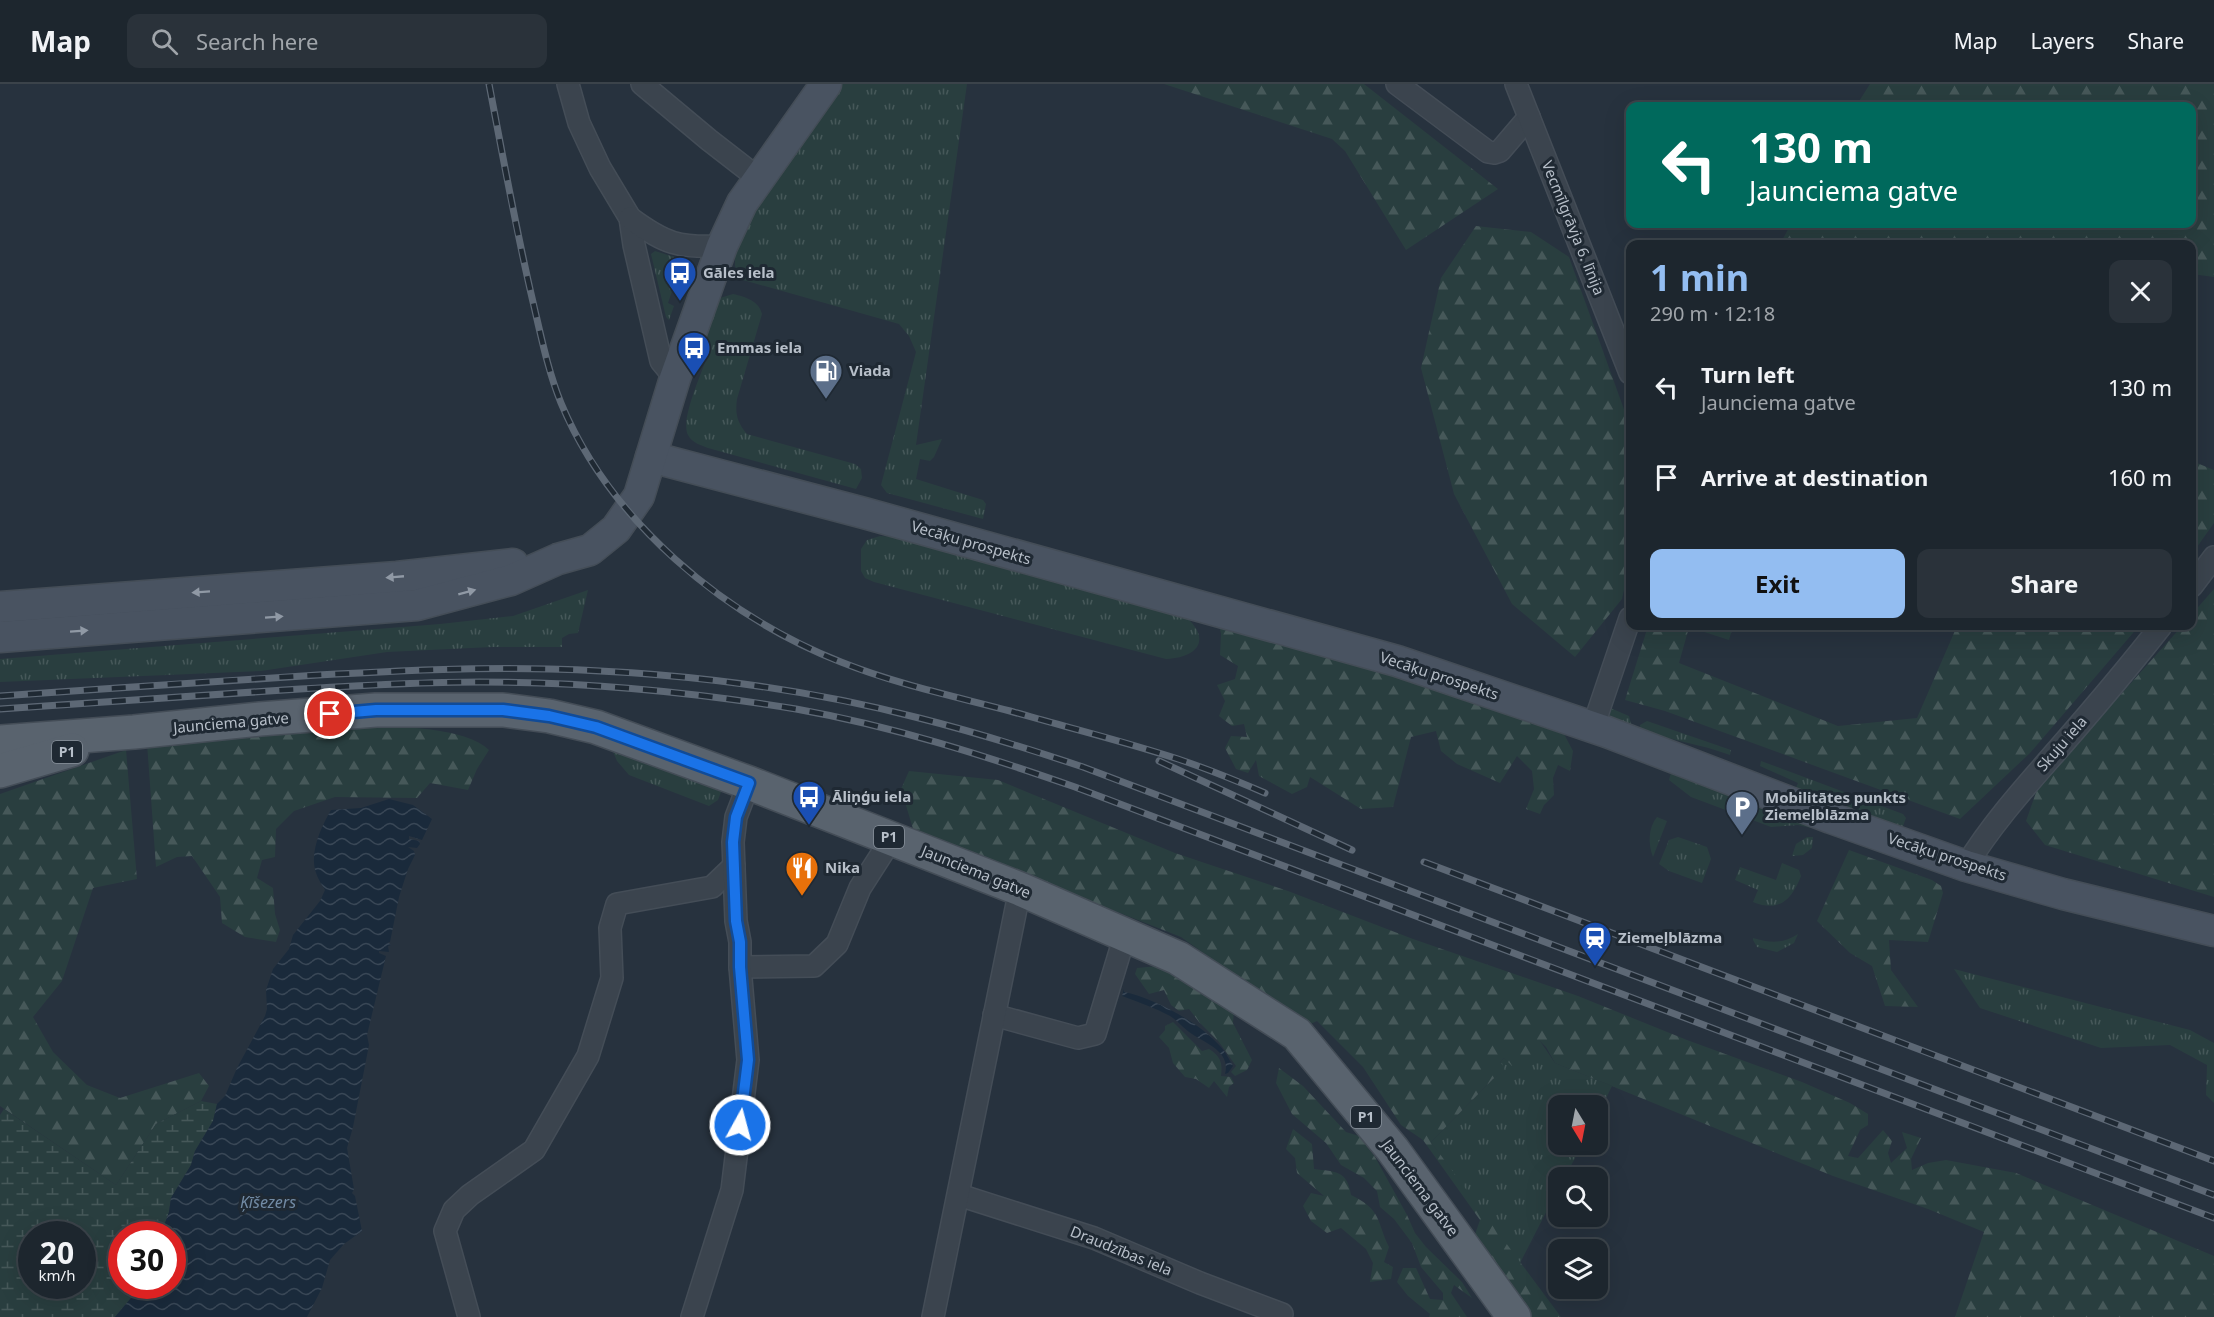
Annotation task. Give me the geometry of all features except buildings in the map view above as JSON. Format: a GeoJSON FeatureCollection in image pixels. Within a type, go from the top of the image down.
{"type":"FeatureCollection","features":[{"type":"Feature","properties":{"kind":"main road"},"geometry":{"type":"LineString","coordinates":[[558,559],[397,577],[13,606],[14,636],[417,605],[511,580],[558,559],[590,550],[616,529],[639,496],[675,378],[722,246],[742,203],[826,84]]}},
{"type":"Feature","properties":{"kind":"main road","name":"Vecāķu prospekts"},"geometry":{"type":"LineString","coordinates":[[651,457],[886,519],[1397,661],[1593,727],[1831,818],[1966,866],[2063,894],[2214,931]]}},
{"type":"Feature","properties":{"kind":"main road","name":"Jaunciema gatve"},"geometry":{"type":"LineString","coordinates":[[0,742],[376,710],[503,710],[549,716],[596,727],[749,783],[1020,889],[1178,958],[1297,1034],[1393,1150],[1511,1316]]}},
{"type":"Feature","properties":{"kind":"main road","name":"P1"},"geometry":{"type":"LineString","coordinates":[[0,771],[134,732]]}},
{"type":"Feature","properties":{"kind":"street"},"geometry":{"type":"LineString","coordinates":[[568,84],[579,123],[600,168],[630,218],[634,245],[661,361],[675,378]]}},
{"type":"Feature","properties":{"kind":"street"},"geometry":{"type":"LineString","coordinates":[[642,84],[758,178]]}},
{"type":"Feature","properties":{"kind":"street"},"geometry":{"type":"LineString","coordinates":[[1397,84],[1488,152],[1494,153],[1500,150],[1529,117]]}},
{"type":"Feature","properties":{"kind":"street","name":"Vecmīlgrāvja 6. līnija"},"geometry":{"type":"LineString","coordinates":[[1516,84],[1626,363]]}},
{"type":"Feature","properties":{"kind":"street"},"geometry":{"type":"LineString","coordinates":[[630,218],[664,241],[676,245],[698,248],[722,246]]}},
{"type":"Feature","properties":{"kind":"street"},"geometry":{"type":"LineString","coordinates":[[2196,581],[2214,557]]}},
{"type":"Feature","properties":{"kind":"street"},"geometry":{"type":"LineString","coordinates":[[1593,727],[1626,630]]}},
{"type":"Feature","properties":{"kind":"street","name":"Skuju iela"},"geometry":{"type":"LineString","coordinates":[[1966,866],[1985,835],[2010,803],[2131,665],[2158,630]]}},
{"type":"Feature","properties":{"kind":"street"},"geometry":{"type":"LineString","coordinates":[[692,1317],[732,1190],[748,1060],[740,942],[736,921],[733,842],[736,817],[749,783]]}},
{"type":"Feature","properties":{"kind":"street"},"geometry":{"type":"LineString","coordinates":[[740,967],[814,966],[837,944],[860,888],[892,838]]}},
{"type":"Feature","properties":{"kind":"street"},"geometry":{"type":"LineString","coordinates":[[469,1317],[445,1231],[454,1210],[470,1195],[534,1150],[588,1056],[612,978],[610,928],[617,904],[712,887],[734,866]]}},
{"type":"Feature","properties":{"kind":"street"},"geometry":{"type":"LineString","coordinates":[[933,1317],[1020,889]]}},
{"type":"Feature","properties":{"kind":"street"},"geometry":{"type":"LineString","coordinates":[[994,1015],[1078,1038],[1095,1034],[1125,934]]}},
{"type":"Feature","properties":{"kind":"street","name":"Draudzības iela"},"geometry":{"type":"LineString","coordinates":[[958,1195],[1094,1238],[1200,1283],[1282,1314]]}},
{"type":"Feature","properties":{"kind":"green space"},"geometry":{"type":"Polygon","coordinates":[[[839,84],[967,84],[916,445],[942,439],[930,461],[920,459],[916,479],[983,500],[986,504],[983,519],[887,493],[881,485],[916,352],[909,336],[899,324],[743,280],[735,266],[735,245],[785,151],[839,84]]]}},
{"type":"Feature","properties":{"kind":"green space"},"geometry":{"type":"Polygon","coordinates":[[[1164,84],[1364,84],[1498,189],[1406,250],[1345,151],[1332,139],[1164,84]]]}},
{"type":"Feature","properties":{"kind":"green space"},"geometry":{"type":"Polygon","coordinates":[[[1870,84],[2214,84],[2214,277],[2196,275],[2196,240],[1782,240],[1789,228],[2196,228],[2196,102],[1859,102],[1870,84]]]}},
{"type":"Feature","properties":{"kind":"green space"},"geometry":{"type":"Polygon","coordinates":[[[1476,226],[1531,232],[1569,257],[1626,415],[1626,580],[1622,599],[1575,657],[1512,604],[1454,494],[1421,368],[1441,278],[1476,226]]]}},
{"type":"Feature","properties":{"kind":"green space"},"geometry":{"type":"Polygon","coordinates":[[[655,251],[691,260],[679,293],[672,291],[668,303],[674,306],[669,320],[666,317],[651,254],[655,251]]]}},
{"type":"Feature","properties":{"kind":"green space"},"geometry":{"type":"Polygon","coordinates":[[[733,294],[755,303],[762,314],[737,399],[737,414],[741,426],[747,434],[855,464],[861,469],[862,478],[856,489],[708,448],[692,440],[688,435],[686,428],[689,408],[707,357],[699,354],[711,305],[720,298],[733,294]]]}},
{"type":"Feature","properties":{"kind":"green space"},"geometry":{"type":"Polygon","coordinates":[[[2196,463],[2214,470],[2214,523],[2196,548],[2196,463]]]}},
{"type":"Feature","properties":{"kind":"green space"},"geometry":{"type":"Polygon","coordinates":[[[880,536],[906,538],[1186,617],[1198,633],[1197,646],[1186,655],[1166,659],[874,582],[865,578],[861,571],[861,549],[867,540],[880,536]]]}},
{"type":"Feature","properties":{"kind":"green space"},"geometry":{"type":"Polygon","coordinates":[[[2214,589],[2214,897],[2045,845],[2026,821],[2038,787],[2178,630],[2196,630],[2196,609],[2214,589]]]}},
{"type":"Feature","properties":{"kind":"green space"},"geometry":{"type":"Polygon","coordinates":[[[588,590],[578,633],[562,638],[562,647],[492,647],[387,652],[261,671],[0,682],[0,659],[440,624],[513,616],[588,590]]]}},
{"type":"Feature","properties":{"kind":"green space"},"geometry":{"type":"Polygon","coordinates":[[[1218,620],[1395,675],[1564,734],[1573,751],[1570,771],[1558,765],[1553,778],[1554,795],[1544,805],[1540,814],[1526,809],[1534,789],[1532,771],[1517,756],[1500,783],[1457,764],[1441,751],[1436,731],[1411,737],[1393,807],[1361,809],[1310,777],[1307,787],[1292,794],[1259,776],[1256,760],[1248,773],[1236,769],[1225,748],[1231,736],[1247,737],[1244,724],[1232,726],[1219,716],[1225,701],[1217,685],[1235,679],[1238,666],[1220,655],[1221,634],[1218,620]]]}},
{"type":"Feature","properties":{"kind":"green space"},"geometry":{"type":"Polygon","coordinates":[[[1647,630],[1687,630],[1679,663],[1838,726],[1917,718],[1955,630],[2136,630],[2030,753],[1960,819],[1665,711],[1625,700],[1647,630]]]}},
{"type":"Feature","properties":{"kind":"green space"},"geometry":{"type":"Polygon","coordinates":[[[1698,630],[1732,630],[1729,640],[1698,630]]]}},
{"type":"Feature","properties":{"kind":"green space"},"geometry":{"type":"Polygon","coordinates":[[[1608,707],[1629,716],[1631,724],[1628,731],[1611,719],[1608,707]]]}},
{"type":"Feature","properties":{"kind":"green space"},"geometry":{"type":"Polygon","coordinates":[[[1647,721],[1731,750],[1730,755],[1640,730],[1640,725],[1647,721]]]}},
{"type":"Feature","properties":{"kind":"green space"},"geometry":{"type":"Polygon","coordinates":[[[342,726],[419,728],[441,731],[460,735],[489,750],[468,790],[430,783],[417,798],[335,797],[294,811],[276,829],[275,857],[262,860],[257,878],[273,888],[275,914],[280,930],[276,942],[245,937],[222,923],[220,897],[192,856],[177,857],[156,867],[147,743],[342,726]]]}},
{"type":"Feature","properties":{"kind":"green space"},"geometry":{"type":"Polygon","coordinates":[[[610,745],[721,792],[718,800],[709,806],[629,775],[617,761],[610,745]]]}},
{"type":"Feature","properties":{"kind":"green space"},"geometry":{"type":"Polygon","coordinates":[[[126,750],[137,879],[93,888],[62,981],[33,1017],[53,1052],[87,1085],[120,1098],[199,1073],[209,1086],[201,1101],[156,1124],[116,1185],[0,1106],[0,794],[126,750]]]}},
{"type":"Feature","properties":{"kind":"green space"},"geometry":{"type":"Polygon","coordinates":[[[1761,761],[1903,814],[1906,818],[1900,834],[1793,794],[1798,783],[1760,766],[1761,761]]]}},
{"type":"Feature","properties":{"kind":"green space"},"geometry":{"type":"Polygon","coordinates":[[[1672,769],[1806,822],[1811,828],[1798,825],[1771,827],[1691,797],[1669,780],[1672,769]]]}},
{"type":"Feature","properties":{"kind":"green space"},"geometry":{"type":"Polygon","coordinates":[[[909,771],[998,780],[1175,853],[1288,891],[1413,939],[1578,996],[1687,1040],[1802,1082],[1850,1103],[1868,1114],[1868,1125],[1860,1130],[1848,1156],[1858,1158],[1883,1130],[1892,1141],[1888,1153],[1891,1163],[1907,1148],[1902,1132],[1921,1138],[1911,1159],[1912,1170],[1928,1163],[1946,1160],[2016,1173],[2214,1256],[2214,1317],[1955,1317],[1984,1232],[1928,1209],[1833,1176],[1555,1063],[1540,1041],[1531,1062],[1525,1057],[1512,1066],[1504,1058],[1500,1062],[1506,1070],[1493,1079],[1431,1142],[1561,1317],[1526,1317],[1473,1240],[1480,1220],[1423,1140],[1401,1125],[1363,1067],[1317,1021],[1306,1026],[1181,937],[914,832],[901,789],[909,771]]]}},
{"type":"Feature","properties":{"kind":"green space"},"geometry":{"type":"Polygon","coordinates":[[[1657,817],[1667,821],[1653,857],[1650,836],[1657,817]]]}},
{"type":"Feature","properties":{"kind":"green space"},"geometry":{"type":"Polygon","coordinates":[[[1678,837],[1707,847],[1711,859],[1702,883],[1669,871],[1659,864],[1669,840],[1678,837]]]}},
{"type":"Feature","properties":{"kind":"green space"},"geometry":{"type":"Polygon","coordinates":[[[1807,837],[1813,837],[1812,848],[1803,855],[1792,856],[1796,844],[1807,837]]]}},
{"type":"Feature","properties":{"kind":"green space"},"geometry":{"type":"Polygon","coordinates":[[[1849,850],[1932,880],[1941,886],[1943,893],[1928,942],[1889,940],[1891,970],[1918,1007],[1885,1006],[1872,966],[1850,953],[1817,921],[1849,850]]]}},
{"type":"Feature","properties":{"kind":"green space"},"geometry":{"type":"Polygon","coordinates":[[[1782,863],[1799,870],[1801,876],[1794,891],[1778,905],[1762,905],[1753,902],[1758,890],[1735,880],[1740,867],[1776,880],[1782,863]]]}},
{"type":"Feature","properties":{"kind":"green space"},"geometry":{"type":"Polygon","coordinates":[[[1798,934],[1794,943],[1777,952],[1757,947],[1753,940],[1753,938],[1771,942],[1782,941],[1798,934]]]}},
{"type":"Feature","properties":{"kind":"green space"},"geometry":{"type":"Polygon","coordinates":[[[1168,965],[1234,1011],[1233,1023],[1252,1060],[1247,1070],[1235,1076],[1231,1072],[1236,1066],[1219,1042],[1189,1009],[1179,1011],[1171,1005],[1164,990],[1149,994],[1135,974],[1137,968],[1168,965]]]}},
{"type":"Feature","properties":{"kind":"green space"},"geometry":{"type":"Polygon","coordinates":[[[1954,969],[2190,1030],[2214,1043],[2214,1103],[2206,1095],[2207,1065],[2170,1045],[2101,1048],[1980,1008],[1954,969]]]}},
{"type":"Feature","properties":{"kind":"green space"},"geometry":{"type":"Polygon","coordinates":[[[1173,1022],[1202,1051],[1209,1049],[1216,1054],[1222,1067],[1221,1076],[1231,1077],[1234,1083],[1229,1087],[1227,1097],[1214,1081],[1209,1088],[1196,1079],[1185,1077],[1173,1063],[1169,1048],[1159,1037],[1165,1030],[1165,1026],[1173,1022]]]}},
{"type":"Feature","properties":{"kind":"green space"},"geometry":{"type":"Polygon","coordinates":[[[1540,1041],[1555,1063],[1612,1086],[1608,1095],[1548,1095],[1548,1155],[1577,1155],[1570,1167],[1548,1167],[1548,1208],[1519,1265],[1431,1142],[1493,1079],[1505,1070],[1500,1062],[1504,1058],[1512,1065],[1540,1041]]]}},
{"type":"Feature","properties":{"kind":"green space"},"geometry":{"type":"Polygon","coordinates":[[[1279,1068],[1303,1086],[1346,1132],[1359,1136],[1375,1157],[1415,1233],[1462,1282],[1472,1298],[1454,1285],[1451,1293],[1467,1317],[1429,1317],[1430,1314],[1408,1296],[1397,1282],[1403,1268],[1416,1268],[1430,1299],[1443,1300],[1443,1293],[1421,1267],[1412,1243],[1394,1219],[1380,1207],[1377,1191],[1364,1178],[1341,1165],[1326,1143],[1292,1114],[1276,1083],[1279,1068]]]}},
{"type":"Feature","properties":{"kind":"green space"},"geometry":{"type":"Polygon","coordinates":[[[201,1101],[217,1104],[213,1121],[171,1198],[166,1221],[108,1221],[108,1299],[130,1299],[115,1317],[0,1317],[0,1115],[4,1109],[116,1185],[156,1124],[201,1101]]]}},
{"type":"Feature","properties":{"kind":"green space"},"geometry":{"type":"Polygon","coordinates":[[[1293,1129],[1312,1144],[1314,1169],[1339,1174],[1347,1181],[1351,1195],[1361,1200],[1377,1216],[1389,1247],[1384,1262],[1393,1267],[1391,1279],[1370,1282],[1373,1263],[1366,1249],[1341,1228],[1327,1233],[1311,1221],[1303,1206],[1311,1193],[1324,1196],[1297,1173],[1295,1158],[1286,1149],[1293,1129]]]}},
{"type":"Feature","properties":{"kind":"water","name":"Ķīšezers"},"geometry":{"type":"Polygon","coordinates":[[[389,799],[413,805],[432,819],[422,840],[409,836],[409,839],[419,841],[420,844],[417,848],[408,847],[414,851],[415,855],[399,897],[390,942],[388,942],[391,945],[388,946],[389,952],[379,951],[386,956],[367,1035],[369,1045],[347,1148],[354,1189],[352,1193],[355,1196],[362,1231],[344,1244],[330,1260],[322,1288],[307,1317],[115,1317],[130,1299],[186,1299],[186,1221],[166,1221],[171,1198],[191,1165],[195,1151],[213,1121],[217,1104],[225,1096],[265,1016],[266,990],[273,969],[289,949],[293,935],[320,901],[325,890],[316,873],[314,857],[317,840],[327,817],[331,810],[361,808],[389,799]]]}},
{"type":"Feature","properties":{"kind":"water"},"geometry":{"type":"Polygon","coordinates":[[[1124,989],[1124,992],[1149,1000],[1189,1020],[1211,1037],[1227,1055],[1233,1066],[1228,1073],[1225,1074],[1226,1066],[1221,1054],[1211,1045],[1189,1032],[1170,1016],[1122,996],[1124,989]]]}},
{"type":"Feature","properties":{"kind":"railway"},"geometry":{"type":"LineString","coordinates":[[489,84],[527,275],[545,353],[561,403],[582,446],[609,487],[640,525],[676,560],[714,591],[755,619],[797,643],[841,662],[904,683],[1157,752],[1265,793]]}},
{"type":"Feature","properties":{"kind":"railway"},"geometry":{"type":"LineString","coordinates":[[0,696],[318,675],[520,669],[596,671],[736,683],[874,707],[940,723],[1083,767],[2214,1195]]}},
{"type":"Feature","properties":{"kind":"railway"},"geometry":{"type":"LineString","coordinates":[[0,709],[407,683],[520,682],[639,689],[718,698],[796,709],[867,724],[972,753],[1075,787],[2214,1218]]}},
{"type":"Feature","properties":{"kind":"railway"},"geometry":{"type":"LineString","coordinates":[[1159,761],[1352,850]]}},
{"type":"Feature","properties":{"kind":"railway"},"geometry":{"type":"LineString","coordinates":[[1424,862],[2214,1161]]}},
{"type":"Feature","properties":{"kind":"place","name":"Gāles iela"},"geometry":{"type":"Point","coordinates":[680,302]}},
{"type":"Feature","properties":{"kind":"place","name":"Emmas iela"},"geometry":{"type":"Point","coordinates":[694,377]}},
{"type":"Feature","properties":{"kind":"place","name":"Viada"},"geometry":{"type":"Point","coordinates":[826,400]}},
{"type":"Feature","properties":{"kind":"place","name":"Āliņģu iela"},"geometry":{"type":"Point","coordinates":[809,826]}},
{"type":"Feature","properties":{"kind":"place","name":"Mobilitātes punkts Ziemeļblāzma"},"geometry":{"type":"Point","coordinates":[1742,836]}},
{"type":"Feature","properties":{"kind":"place","name":"Nika"},"geometry":{"type":"Point","coordinates":[802,897]}},
{"type":"Feature","properties":{"kind":"place","name":"Ziemeļblāzma"},"geometry":{"type":"Point","coordinates":[1595,967]}},
{"type":"Feature","properties":{"kind":"route"},"geometry":{"type":"LineString","coordinates":[[330,714],[376,710],[503,710],[549,716],[596,727],[749,783],[736,817],[733,842],[736,921],[740,942],[748,1060],[740,1125]]}}]}
